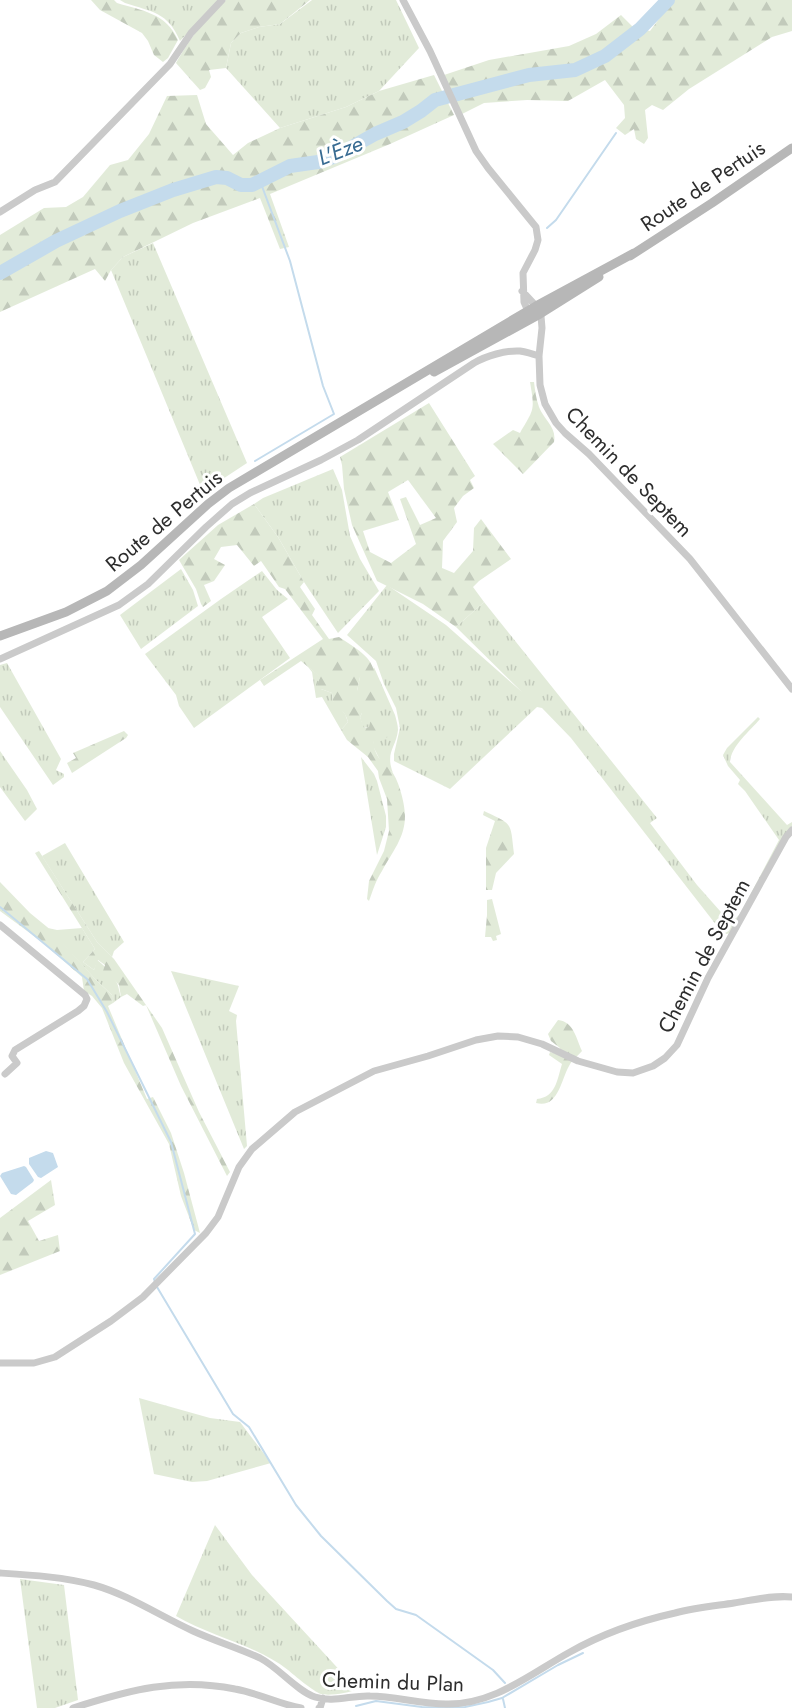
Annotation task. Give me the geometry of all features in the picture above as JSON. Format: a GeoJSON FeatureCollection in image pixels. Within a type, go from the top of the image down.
{"type":"FeatureCollection","features":[{"type":"Feature","properties":{"kind":"main road","name":"Route de Pertuis"},"geometry":{"type":"LineString","coordinates":[[0,636],[66,612],[107,591],[141,565],[229,488],[634,253],[792,148]]}},
{"type":"Feature","properties":{"kind":"street"},"geometry":{"type":"LineString","coordinates":[[0,212],[35,190],[55,182],[170,64],[191,33],[222,0]]}},
{"type":"Feature","properties":{"kind":"street"},"geometry":{"type":"LineString","coordinates":[[403,0],[430,51],[469,138],[483,161],[536,227],[538,240],[535,250],[522,273],[522,291],[535,310]]}},
{"type":"Feature","properties":{"kind":"street","name":"Chemin de Septem"},"geometry":{"type":"LineString","coordinates":[[535,310],[542,328],[539,356],[542,397],[556,423],[590,454],[690,559],[792,689]]}},
{"type":"Feature","properties":{"kind":"street"},"geometry":{"type":"LineString","coordinates":[[0,659],[119,605],[153,579],[206,526],[232,504],[358,440],[474,363],[485,358],[513,352],[539,356]]}},
{"type":"Feature","properties":{"kind":"street","name":"Chemin de Septem"},"geometry":{"type":"LineString","coordinates":[[0,1363],[34,1363],[55,1357],[111,1321],[143,1297],[207,1233],[218,1217],[239,1167],[252,1149],[295,1113],[374,1071],[476,1040],[498,1036],[518,1037],[542,1044],[578,1061],[616,1072],[633,1072],[653,1066],[665,1058],[677,1045],[708,978],[780,847],[792,830]]}},
{"type":"Feature","properties":{"kind":"street"},"geometry":{"type":"LineString","coordinates":[[0,926],[87,999],[84,1006],[15,1050],[12,1056],[17,1063],[5,1074]]}},
{"type":"Feature","properties":{"kind":"street","name":"Chemin du Plan"},"geometry":{"type":"LineString","coordinates":[[0,1573],[81,1583],[123,1595],[193,1631],[263,1660],[314,1697],[335,1699],[366,1695],[387,1696],[448,1704],[478,1700],[504,1691],[569,1652],[622,1629],[676,1612],[772,1597],[792,1597]]}},
{"type":"Feature","properties":{"kind":"street"},"geometry":{"type":"LineString","coordinates":[[73,1708],[137,1689],[171,1684],[199,1684],[238,1689],[301,1708]]}},
{"type":"Feature","properties":{"kind":"street"},"geometry":{"type":"LineString","coordinates":[[319,1708],[323,1698]]}},
{"type":"Feature","properties":{"kind":"green space"},"geometry":{"type":"Polygon","coordinates":[[[91,0],[114,0],[117,3],[153,14],[167,24],[178,40],[168,58],[163,62],[154,55],[142,33],[100,10],[91,0]]]}},
{"type":"Feature","properties":{"kind":"green space"},"geometry":{"type":"Polygon","coordinates":[[[120,0],[219,0],[180,41],[170,24],[158,14],[120,0]]]}},
{"type":"Feature","properties":{"kind":"green space"},"geometry":{"type":"Polygon","coordinates":[[[226,0],[310,0],[280,24],[241,33],[231,43],[226,68],[209,70],[211,77],[205,88],[200,90],[176,63],[198,30],[226,0]]]}},
{"type":"Feature","properties":{"kind":"green space"},"geometry":{"type":"Polygon","coordinates":[[[312,0],[396,0],[419,48],[379,91],[346,107],[280,128],[226,68],[231,43],[241,33],[280,24],[312,0]]]}},
{"type":"Feature","properties":{"kind":"green space"},"geometry":{"type":"Polygon","coordinates":[[[673,0],[792,0],[792,31],[772,37],[689,89],[663,110],[652,105],[645,110],[648,138],[644,144],[636,139],[634,129],[625,135],[616,128],[625,118],[624,105],[605,80],[568,101],[527,100],[484,103],[462,114],[444,75],[489,60],[569,46],[596,34],[621,15],[633,27],[650,31],[673,0]]]}},
{"type":"Feature","properties":{"kind":"green space"},"geometry":{"type":"Polygon","coordinates":[[[434,75],[454,115],[270,194],[289,247],[280,249],[260,198],[193,223],[123,257],[105,281],[95,269],[0,312],[0,235],[44,208],[66,207],[83,197],[110,165],[128,160],[149,134],[167,96],[197,95],[206,124],[233,155],[248,143],[280,128],[346,107],[379,91],[434,75]]]}},
{"type":"Feature","properties":{"kind":"green space"},"geometry":{"type":"Polygon","coordinates":[[[153,243],[247,463],[203,492],[111,270],[123,257],[153,243]]]}},
{"type":"Feature","properties":{"kind":"green space"},"geometry":{"type":"Polygon","coordinates":[[[530,382],[534,382],[541,412],[554,432],[554,442],[523,474],[493,444],[513,430],[520,433],[532,409],[530,382]]]}},
{"type":"Feature","properties":{"kind":"green space"},"geometry":{"type":"Polygon","coordinates":[[[429,403],[475,476],[470,480],[474,488],[463,496],[454,508],[457,522],[443,541],[442,568],[454,573],[473,551],[474,528],[481,519],[511,559],[473,587],[484,602],[456,627],[423,604],[377,581],[352,525],[340,457],[429,403]],[[408,480],[388,492],[399,520],[363,531],[370,552],[391,563],[416,544],[400,499],[406,497],[420,525],[436,518],[408,480]]]}},
{"type":"Feature","properties":{"kind":"green space"},"geometry":{"type":"Polygon","coordinates":[[[333,469],[342,490],[350,536],[360,559],[379,591],[338,633],[304,582],[278,537],[254,504],[263,498],[333,469]]]}},
{"type":"Feature","properties":{"kind":"green space"},"geometry":{"type":"Polygon","coordinates":[[[254,504],[278,537],[304,582],[300,587],[315,609],[312,615],[329,639],[339,637],[362,653],[374,669],[375,676],[360,677],[357,691],[369,686],[379,704],[362,713],[360,717],[364,728],[369,727],[371,719],[377,716],[385,716],[390,724],[388,737],[374,741],[374,746],[377,755],[397,781],[405,816],[403,831],[378,878],[369,901],[367,899],[369,881],[384,851],[389,831],[387,799],[378,771],[368,757],[347,740],[341,730],[348,722],[345,715],[336,710],[332,693],[317,686],[320,677],[301,661],[264,686],[260,680],[323,639],[285,589],[279,587],[261,561],[254,566],[237,545],[221,547],[214,559],[225,565],[214,581],[204,585],[211,601],[203,607],[196,589],[179,560],[218,525],[254,504]]]}},
{"type":"Feature","properties":{"kind":"green space"},"geometry":{"type":"Polygon","coordinates":[[[181,569],[193,590],[198,606],[141,649],[120,615],[181,569]]]}},
{"type":"Feature","properties":{"kind":"green space"},"geometry":{"type":"Polygon","coordinates":[[[262,571],[277,590],[288,599],[262,617],[290,658],[194,728],[179,706],[176,695],[145,654],[262,571]]]}},
{"type":"Feature","properties":{"kind":"green space"},"geometry":{"type":"Polygon","coordinates":[[[387,585],[446,625],[522,692],[456,627],[484,602],[657,818],[650,823],[697,885],[728,920],[740,914],[779,840],[738,784],[740,780],[728,766],[723,755],[727,748],[758,717],[760,719],[737,745],[730,762],[787,825],[792,822],[792,826],[731,933],[726,934],[717,926],[571,738],[542,708],[537,707],[450,789],[394,761],[400,728],[396,708],[376,661],[347,635],[387,585]]]}},
{"type":"Feature","properties":{"kind":"green space"},"geometry":{"type":"Polygon","coordinates":[[[7,663],[61,759],[56,770],[64,774],[64,777],[53,785],[0,707],[0,665],[7,663]]]}},
{"type":"Feature","properties":{"kind":"green space"},"geometry":{"type":"Polygon","coordinates":[[[373,665],[397,724],[397,736],[390,760],[393,773],[381,762],[374,748],[369,727],[363,728],[360,717],[362,713],[357,691],[360,677],[374,668],[373,665]]]}},
{"type":"Feature","properties":{"kind":"green space"},"geometry":{"type":"Polygon","coordinates":[[[308,667],[321,677],[321,689],[332,693],[333,701],[345,714],[348,722],[341,730],[322,697],[316,698],[312,672],[308,667]]]}},
{"type":"Feature","properties":{"kind":"green space"},"geometry":{"type":"Polygon","coordinates":[[[124,731],[128,735],[126,738],[72,773],[67,763],[76,758],[73,753],[124,731]]]}},
{"type":"Feature","properties":{"kind":"green space"},"geometry":{"type":"Polygon","coordinates":[[[0,751],[37,809],[25,821],[0,787],[0,751]]]}},
{"type":"Feature","properties":{"kind":"green space"},"geometry":{"type":"Polygon","coordinates":[[[361,757],[377,781],[386,816],[386,827],[377,855],[361,757]]]}},
{"type":"Feature","properties":{"kind":"green space"},"geometry":{"type":"Polygon","coordinates":[[[484,811],[506,822],[509,826],[514,854],[496,873],[492,890],[486,890],[486,848],[495,821],[483,815],[484,811]]]}},
{"type":"Feature","properties":{"kind":"green space"},"geometry":{"type":"Polygon","coordinates":[[[65,843],[124,942],[114,951],[112,957],[97,942],[42,856],[65,843]]]}},
{"type":"Feature","properties":{"kind":"green space"},"geometry":{"type":"Polygon","coordinates":[[[39,851],[97,942],[114,959],[146,1005],[143,1006],[127,994],[121,997],[119,985],[109,974],[105,978],[102,974],[105,965],[98,960],[94,970],[83,962],[95,949],[35,853],[39,851]]]}},
{"type":"Feature","properties":{"kind":"green space"},"geometry":{"type":"Polygon","coordinates":[[[0,882],[30,913],[52,931],[112,995],[113,1003],[108,1006],[147,1099],[153,1097],[171,1133],[200,1233],[194,1230],[181,1196],[169,1144],[124,1063],[102,1008],[92,996],[84,991],[82,977],[42,942],[0,911],[0,882]]]}},
{"type":"Feature","properties":{"kind":"green space"},"geometry":{"type":"Polygon","coordinates":[[[492,899],[501,934],[496,936],[497,940],[493,941],[491,937],[485,937],[487,900],[492,899]]]}},
{"type":"Feature","properties":{"kind":"green space"},"geometry":{"type":"Polygon","coordinates":[[[48,928],[57,930],[82,928],[95,949],[83,962],[94,970],[97,960],[103,965],[118,985],[121,997],[113,1003],[112,995],[48,928]]]}},
{"type":"Feature","properties":{"kind":"green space"},"geometry":{"type":"Polygon","coordinates":[[[171,971],[239,986],[229,1011],[237,1015],[247,1146],[244,1149],[171,971]]]}},
{"type":"Feature","properties":{"kind":"green space"},"geometry":{"type":"Polygon","coordinates":[[[146,1005],[162,1028],[199,1112],[230,1172],[227,1176],[181,1086],[146,1005]]]}},
{"type":"Feature","properties":{"kind":"green space"},"geometry":{"type":"Polygon","coordinates":[[[558,1020],[571,1027],[582,1051],[570,1064],[554,1098],[543,1104],[536,1103],[537,1099],[543,1098],[552,1091],[562,1064],[549,1055],[550,1052],[558,1054],[560,1048],[551,1041],[548,1034],[558,1020]]]}},
{"type":"Feature","properties":{"kind":"green space"},"geometry":{"type":"Polygon","coordinates":[[[51,1180],[55,1205],[28,1221],[39,1241],[58,1235],[60,1251],[0,1275],[0,1218],[51,1180]]]}},
{"type":"Feature","properties":{"kind":"green space"},"geometry":{"type":"Polygon","coordinates":[[[139,1398],[210,1418],[240,1422],[271,1463],[207,1481],[192,1482],[154,1474],[139,1398]]]}},
{"type":"Feature","properties":{"kind":"green space"},"geometry":{"type":"Polygon","coordinates":[[[215,1525],[252,1575],[357,1689],[339,1694],[321,1694],[275,1661],[176,1616],[215,1525]]]}},
{"type":"Feature","properties":{"kind":"green space"},"geometry":{"type":"Polygon","coordinates":[[[20,1579],[64,1585],[78,1700],[55,1708],[37,1708],[20,1579]]]}},
{"type":"Feature","properties":{"kind":"water"},"geometry":{"type":"Polygon","coordinates":[[[46,1151],[53,1153],[58,1167],[41,1178],[29,1164],[29,1158],[46,1151]]]}},
{"type":"Feature","properties":{"kind":"water"},"geometry":{"type":"Polygon","coordinates":[[[24,1166],[34,1180],[16,1195],[11,1194],[0,1176],[2,1173],[24,1166]]]}},
{"type":"Feature","properties":{"kind":"waterway","name":"L'Èze"},"geometry":{"type":"LineString","coordinates":[[0,273],[56,241],[120,211],[173,190],[216,177],[227,178],[241,185],[252,185],[290,166],[318,162],[336,156],[375,134],[403,122],[435,100],[529,75],[575,70],[605,56],[640,29],[668,0]]}},
{"type":"Feature","properties":{"kind":"waterway"},"geometry":{"type":"LineString","coordinates":[[547,228],[556,220],[616,133]]}},
{"type":"Feature","properties":{"kind":"waterway"},"geometry":{"type":"LineString","coordinates":[[255,461],[334,414],[323,386],[290,261],[260,181]]}},
{"type":"Feature","properties":{"kind":"waterway"},"geometry":{"type":"LineString","coordinates":[[0,907],[87,979],[107,1012],[171,1142],[195,1234],[154,1279],[155,1282]]}},
{"type":"Feature","properties":{"kind":"waterway"},"geometry":{"type":"LineString","coordinates":[[157,1287],[233,1414],[249,1427],[296,1505],[321,1536],[396,1609],[416,1615],[493,1670],[505,1683]]}},
{"type":"Feature","properties":{"kind":"waterway"},"geometry":{"type":"LineString","coordinates":[[356,1706],[376,1701],[449,1708],[488,1702],[502,1698],[583,1653]]}},
{"type":"Feature","properties":{"kind":"waterway"},"geometry":{"type":"LineString","coordinates":[[503,1699],[505,1708]]}}]}
